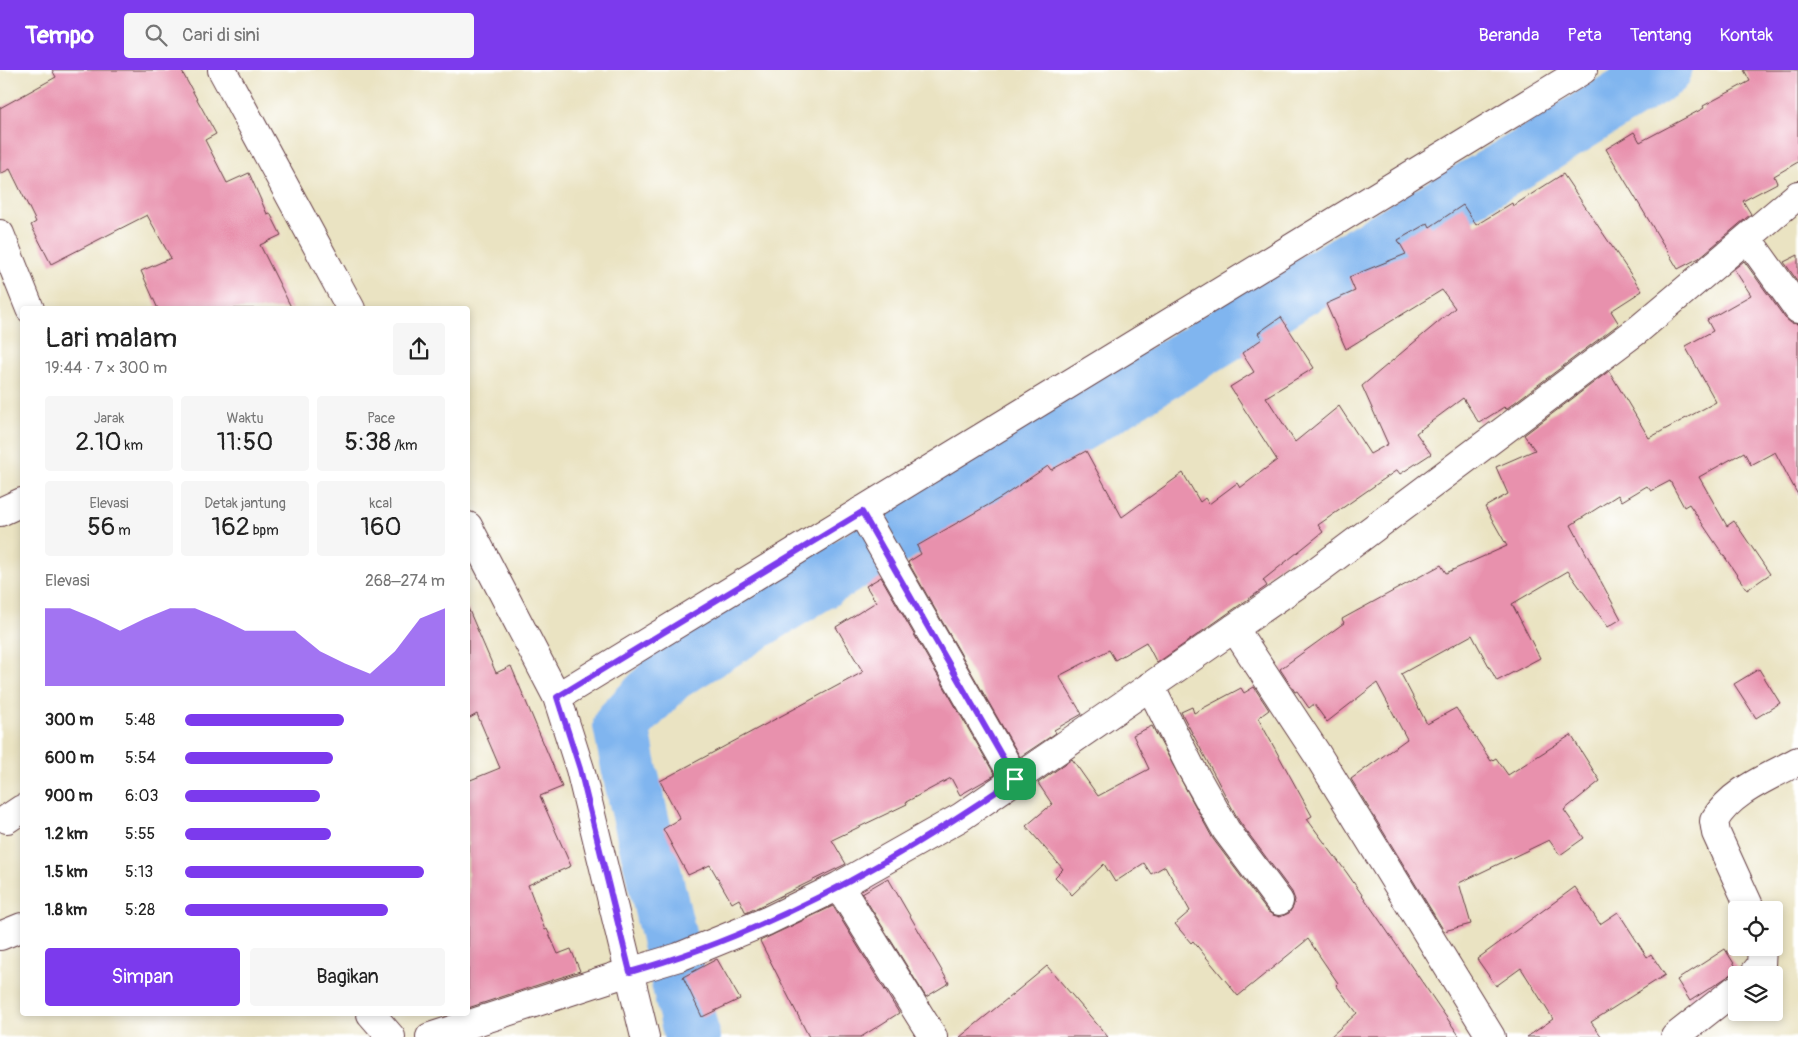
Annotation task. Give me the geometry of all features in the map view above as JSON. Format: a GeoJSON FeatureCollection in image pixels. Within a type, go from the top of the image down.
{"type":"FeatureCollection","features":[{"type":"Feature","properties":{"kind":"street"},"geometry":{"type":"LineString","coordinates":[[222,70],[349,306]]}},
{"type":"Feature","properties":{"kind":"street"},"geometry":{"type":"LineString","coordinates":[[557,697],[864,515],[1583,70]]}},
{"type":"Feature","properties":{"kind":"street"},"geometry":{"type":"LineString","coordinates":[[430,1037],[679,957],[767,921],[838,886],[919,842],[1015,779],[1321,568],[1639,329],[1798,195]]}},
{"type":"Feature","properties":{"kind":"street"},"geometry":{"type":"LineString","coordinates":[[0,234],[29,306]]}},
{"type":"Feature","properties":{"kind":"street"},"geometry":{"type":"LineString","coordinates":[[1747,238],[1798,309]]}},
{"type":"Feature","properties":{"kind":"street"},"geometry":{"type":"LineString","coordinates":[[0,512],[20,503]]}},
{"type":"Feature","properties":{"kind":"street"},"geometry":{"type":"LineString","coordinates":[[864,515],[1015,779]]}},
{"type":"Feature","properties":{"kind":"street"},"geometry":{"type":"LineString","coordinates":[[470,530],[557,697],[639,969],[645,1037]]}},
{"type":"Feature","properties":{"kind":"street"},"geometry":{"type":"LineString","coordinates":[[1234,628],[1348,802],[1491,1037]]}},
{"type":"Feature","properties":{"kind":"street"},"geometry":{"type":"LineString","coordinates":[[1150,686],[1190,766],[1226,830],[1279,901]]}},
{"type":"Feature","properties":{"kind":"street"},"geometry":{"type":"LineString","coordinates":[[1747,901],[1716,833],[1714,821],[1724,806],[1746,789],[1798,761]]}},
{"type":"Feature","properties":{"kind":"street"},"geometry":{"type":"LineString","coordinates":[[838,886],[922,1033]]}},
{"type":"Feature","properties":{"kind":"street"},"geometry":{"type":"LineString","coordinates":[[0,936],[20,928]]}},
{"type":"Feature","properties":{"kind":"street"},"geometry":{"type":"LineString","coordinates":[[1675,1037],[1728,995]]}},
{"type":"Feature","properties":{"kind":"street"},"geometry":{"type":"LineString","coordinates":[[373,1016],[391,1037]]}},
{"type":"Feature","properties":{"kind":"building"},"geometry":{"type":"Polygon","coordinates":[[[52,70],[181,70],[216,134],[205,140],[227,183],[249,173],[267,214],[270,213],[281,235],[260,245],[290,306],[157,306],[141,271],[171,258],[147,215],[51,264],[31,225],[36,222],[10,169],[0,174],[0,108],[56,77],[52,70]]]}},
{"type":"Feature","properties":{"kind":"building"},"geometry":{"type":"Polygon","coordinates":[[[1744,70],[1798,70],[1798,162],[1774,176],[1777,183],[1743,201],[1751,214],[1699,258],[1678,269],[1606,149],[1634,132],[1640,142],[1704,108],[1703,106],[1750,81],[1744,70]]]}},
{"type":"Feature","properties":{"kind":"building"},"geometry":{"type":"Polygon","coordinates":[[[1563,174],[1642,291],[1611,311],[1619,324],[1506,409],[1504,407],[1479,423],[1463,398],[1416,433],[1431,454],[1400,474],[1397,470],[1318,525],[1323,532],[1263,580],[1267,586],[1157,663],[1146,642],[1115,660],[1109,650],[1059,676],[1082,714],[1054,730],[1056,733],[1020,757],[908,562],[921,554],[917,546],[1002,497],[1048,466],[1051,470],[1086,451],[1122,517],[1183,473],[1200,502],[1205,498],[1209,504],[1237,483],[1240,488],[1277,460],[1230,387],[1254,372],[1242,353],[1262,339],[1258,333],[1281,317],[1314,368],[1266,397],[1295,442],[1339,406],[1370,454],[1388,444],[1362,386],[1455,308],[1442,290],[1346,349],[1326,304],[1355,291],[1349,277],[1406,254],[1398,240],[1428,223],[1430,227],[1463,205],[1476,225],[1512,203],[1513,206],[1563,174]]]}},
{"type":"Feature","properties":{"kind":"building"},"geometry":{"type":"Polygon","coordinates":[[[1798,255],[1798,282],[1784,262],[1798,255]]]}},
{"type":"Feature","properties":{"kind":"building"},"geometry":{"type":"Polygon","coordinates":[[[1744,261],[1785,318],[1791,323],[1798,324],[1798,495],[1775,452],[1751,465],[1744,452],[1699,477],[1727,526],[1734,521],[1770,574],[1747,590],[1689,504],[1684,507],[1670,481],[1651,491],[1647,486],[1622,501],[1618,495],[1571,525],[1621,619],[1608,627],[1568,571],[1512,604],[1540,658],[1497,681],[1472,635],[1401,674],[1427,724],[1456,708],[1491,761],[1496,758],[1508,775],[1571,735],[1600,781],[1564,810],[1584,838],[1560,855],[1549,840],[1459,883],[1471,924],[1444,931],[1351,779],[1407,739],[1377,683],[1327,722],[1314,704],[1309,708],[1297,691],[1295,692],[1280,669],[1344,623],[1342,619],[1441,565],[1446,573],[1507,546],[1485,507],[1508,494],[1496,467],[1535,450],[1524,435],[1609,371],[1649,438],[1716,402],[1685,346],[1713,331],[1707,320],[1751,295],[1734,269],[1744,261]]]}},
{"type":"Feature","properties":{"kind":"building"},"geometry":{"type":"Polygon","coordinates":[[[881,577],[995,775],[960,795],[951,778],[906,802],[907,804],[832,840],[846,864],[746,913],[739,899],[732,903],[710,865],[688,875],[663,829],[680,819],[660,781],[863,672],[836,627],[876,602],[866,586],[881,577]]]}},
{"type":"Feature","properties":{"kind":"building"},"geometry":{"type":"Polygon","coordinates":[[[470,613],[496,673],[511,666],[562,787],[540,796],[571,866],[528,885],[545,930],[547,929],[558,954],[571,949],[580,971],[470,1007],[470,780],[500,768],[477,714],[470,718],[470,613]]]}},
{"type":"Feature","properties":{"kind":"building"},"geometry":{"type":"Polygon","coordinates":[[[1759,669],[1780,703],[1756,718],[1734,684],[1759,669]]]}},
{"type":"Feature","properties":{"kind":"building"},"geometry":{"type":"Polygon","coordinates":[[[1254,687],[1269,710],[1258,718],[1312,816],[1307,819],[1347,873],[1460,1037],[1330,1037],[1357,1013],[1336,985],[1338,983],[1308,939],[1238,996],[1193,941],[1191,943],[1175,924],[1190,911],[1165,866],[1151,874],[1144,863],[1115,882],[1104,864],[1072,895],[1055,877],[1063,869],[1026,826],[1052,804],[1038,783],[1072,759],[1098,796],[1149,769],[1133,735],[1152,726],[1213,839],[1267,911],[1280,917],[1289,913],[1295,900],[1292,892],[1239,821],[1181,712],[1192,707],[1194,713],[1241,688],[1244,693],[1254,687]]]}},
{"type":"Feature","properties":{"kind":"building"},"geometry":{"type":"Polygon","coordinates":[[[888,878],[949,983],[926,997],[861,892],[888,878]]]}},
{"type":"Feature","properties":{"kind":"building"},"geometry":{"type":"Polygon","coordinates":[[[1575,887],[1600,924],[1618,912],[1647,957],[1651,954],[1665,975],[1591,1022],[1602,1037],[1527,1037],[1553,1019],[1521,968],[1496,986],[1477,959],[1575,887]]]}},
{"type":"Feature","properties":{"kind":"building"},"geometry":{"type":"Polygon","coordinates":[[[833,906],[899,1013],[861,1037],[809,1037],[760,941],[833,906]]]}},
{"type":"Feature","properties":{"kind":"building"},"geometry":{"type":"Polygon","coordinates":[[[1725,949],[1736,966],[1728,966],[1728,976],[1690,1001],[1677,980],[1725,949]]]}},
{"type":"Feature","properties":{"kind":"building"},"geometry":{"type":"Polygon","coordinates":[[[717,959],[740,999],[702,1017],[683,977],[717,959]]]}},
{"type":"Feature","properties":{"kind":"building"},"geometry":{"type":"Polygon","coordinates":[[[1047,966],[1108,1037],[960,1037],[1034,977],[1047,966]]]}},
{"type":"Feature","properties":{"kind":"waterway"},"geometry":{"type":"LineString","coordinates":[[692,1037],[630,772],[621,725],[670,674],[1293,293],[1527,156],[1664,70]]}},
{"type":"Feature","properties":{"kind":"route"},"geometry":{"type":"LineString","coordinates":[[862,512],[1015,779],[961,817],[838,886],[767,921],[679,957],[630,972],[580,769],[557,697],[862,512]]}}]}
